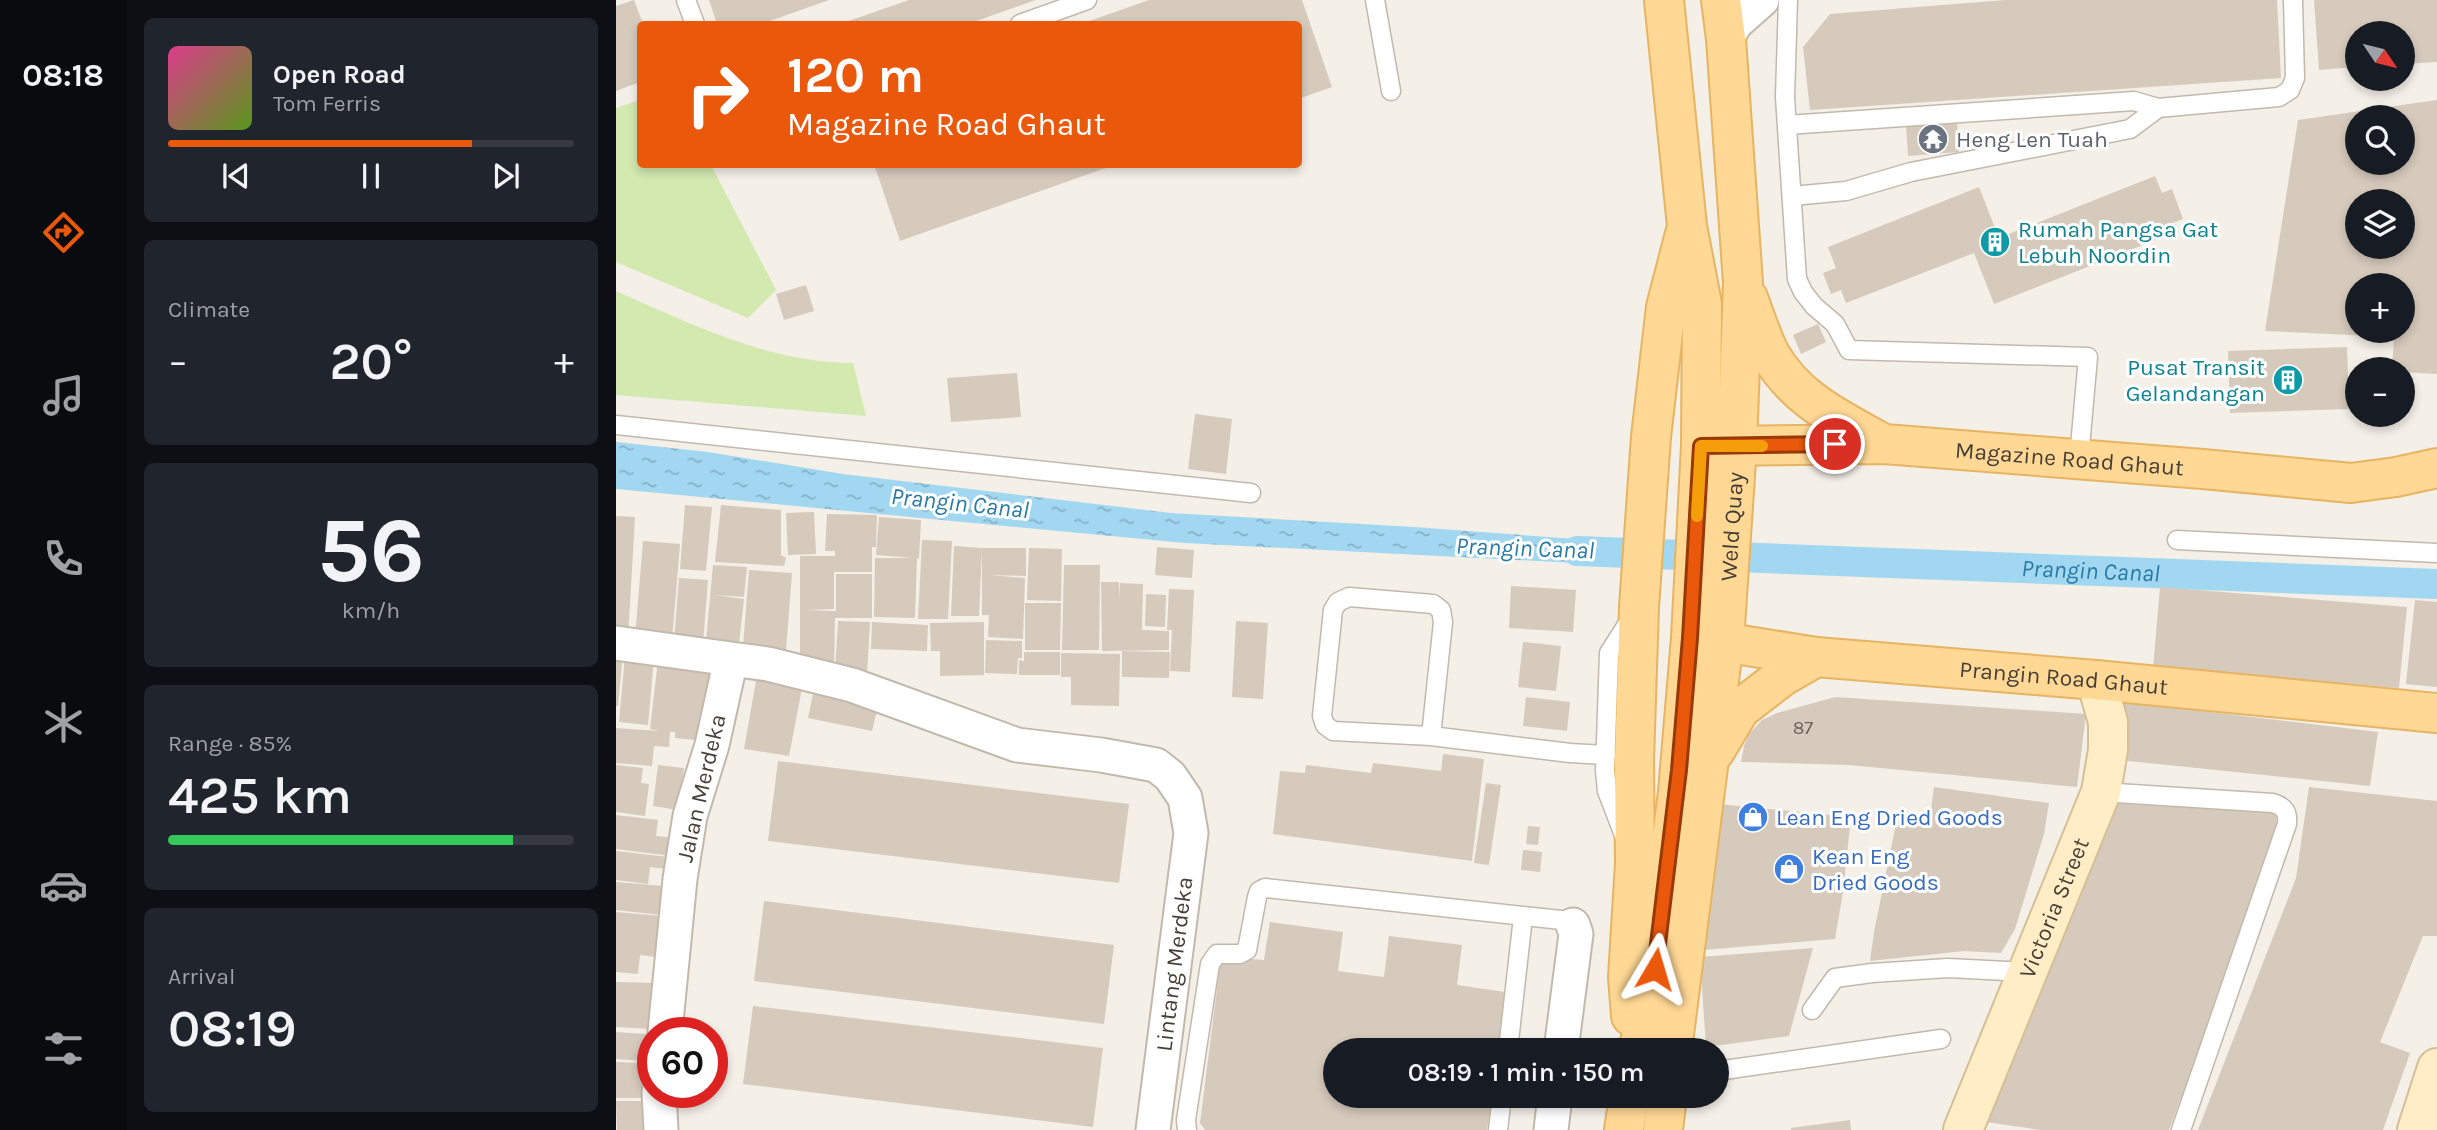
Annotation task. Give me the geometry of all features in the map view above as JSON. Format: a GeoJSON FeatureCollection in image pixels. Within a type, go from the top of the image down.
{"type":"FeatureCollection","features":[{"type":"Feature","properties":{"kind":"main road","name":"Weld Quay"},"geometry":{"type":"LineString","coordinates":[[1664,0],[1687,226],[1702,304],[1719,446]]}},
{"type":"Feature","properties":{"kind":"main road","name":"Weld Quay"},"geometry":{"type":"LineString","coordinates":[[1674,1038],[1708,765],[1708,620],[1719,446],[1742,283],[1726,39],[1721,0]]}},
{"type":"Feature","properties":{"kind":"main road","name":"Weld Quay"},"geometry":{"type":"LineString","coordinates":[[1635,1038],[1628,977],[1635,864],[1634,760],[1639,604],[1651,437],[1666,307],[1687,226]]}},
{"type":"Feature","properties":{"kind":"main road"},"geometry":{"type":"LineString","coordinates":[[1742,283],[1769,352],[1784,376],[1807,400],[1884,444]]}},
{"type":"Feature","properties":{"kind":"main road","name":"Magazine Road Ghaut"},"geometry":{"type":"LineString","coordinates":[[1719,446],[1884,444],[1938,450],[2079,458],[2351,484],[2437,468]]}},
{"type":"Feature","properties":{"kind":"main road","name":"Weld Quay"},"geometry":{"type":"LineString","coordinates":[[1639,1038],[1652,994],[1678,792],[1708,620]]}},
{"type":"Feature","properties":{"kind":"main road","name":"Prangin Road Ghaut"},"geometry":{"type":"LineString","coordinates":[[1708,620],[1816,657],[2096,680],[2437,713]]}},
{"type":"Feature","properties":{"kind":"main road"},"geometry":{"type":"LineString","coordinates":[[1708,765],[1727,727],[1740,709],[1783,676],[1816,657]]}},
{"type":"Feature","properties":{"kind":"main road"},"geometry":{"type":"LineString","coordinates":[[1624,1130],[1627,1108]]}},
{"type":"Feature","properties":{"kind":"main road"},"geometry":{"type":"LineString","coordinates":[[1663,1130],[1666,1108]]}},
{"type":"Feature","properties":{"kind":"street"},"geometry":{"type":"LineString","coordinates":[[1726,39],[1736,23],[1762,0]]}},
{"type":"Feature","properties":{"kind":"street"},"geometry":{"type":"LineString","coordinates":[[616,643],[731,659]]}},
{"type":"Feature","properties":{"kind":"street","name":"Lintang Merdeka"},"geometry":{"type":"LineString","coordinates":[[731,659],[768,664],[852,685],[1017,745],[1156,765],[1170,776],[1185,798],[1191,833],[1153,1130]]}},
{"type":"Feature","properties":{"kind":"street","name":"Jalan Merdeka"},"geometry":{"type":"LineString","coordinates":[[666,1017],[680,879],[690,817],[712,744],[731,659]]}},
{"type":"Feature","properties":{"kind":"street","name":"Victoria Street"},"geometry":{"type":"LineString","coordinates":[[1963,1130],[2101,792],[2108,750],[2108,722],[2096,680]]}},
{"type":"Feature","properties":{"kind":"street"},"geometry":{"type":"LineString","coordinates":[[1563,1038],[1576,934],[1573,925]]}},
{"type":"Feature","properties":{"kind":"street"},"geometry":{"type":"LineString","coordinates":[[2417,1130],[2437,1068]]}},
{"type":"Feature","properties":{"kind":"street"},"geometry":{"type":"LineString","coordinates":[[659,1108],[660,1130]]}},
{"type":"Feature","properties":{"kind":"street"},"geometry":{"type":"LineString","coordinates":[[1551,1130],[1554,1108]]}},
{"type":"Feature","properties":{"kind":"lane"},"geometry":{"type":"LineString","coordinates":[[686,0],[694,21]]}},
{"type":"Feature","properties":{"kind":"lane"},"geometry":{"type":"LineString","coordinates":[[1028,21],[1087,0]]}},
{"type":"Feature","properties":{"kind":"lane"},"geometry":{"type":"LineString","coordinates":[[1375,0],[1391,91]]}},
{"type":"Feature","properties":{"kind":"lane"},"geometry":{"type":"LineString","coordinates":[[1788,0],[1785,97],[1797,279],[1803,292],[1814,306],[1835,324],[1849,350],[2088,357],[2079,458]]}},
{"type":"Feature","properties":{"kind":"lane"},"geometry":{"type":"LineString","coordinates":[[1787,125],[2134,101],[2158,108],[2279,97],[2290,90],[2295,78],[2293,0]]}},
{"type":"Feature","properties":{"kind":"lane"},"geometry":{"type":"LineString","coordinates":[[1792,196],[1846,191],[1911,172],[2130,129],[2158,108]]}},
{"type":"Feature","properties":{"kind":"lane"},"geometry":{"type":"LineString","coordinates":[[616,425],[1251,494]]}},
{"type":"Feature","properties":{"kind":"lane"},"geometry":{"type":"LineString","coordinates":[[2177,540],[2437,553]]}},
{"type":"Feature","properties":{"kind":"lane"},"geometry":{"type":"LineString","coordinates":[[1431,736],[1443,622],[1441,610],[1433,604],[1349,597],[1338,602],[1332,610],[1322,716],[1325,725],[1333,731],[1431,736],[1606,755]]}},
{"type":"Feature","properties":{"kind":"lane"},"geometry":{"type":"LineString","coordinates":[[1635,864],[1607,791],[1606,755],[1609,653],[1639,604]]}},
{"type":"Feature","properties":{"kind":"lane"},"geometry":{"type":"LineString","coordinates":[[2101,792],[2273,803],[2283,806],[2288,815],[2180,1130]]}},
{"type":"Feature","properties":{"kind":"lane"},"geometry":{"type":"LineString","coordinates":[[1187,1130],[1186,1120],[1210,964],[1217,954],[1240,954],[1247,950],[1259,891],[1265,888],[1561,920],[1573,925]]}},
{"type":"Feature","properties":{"kind":"lane"},"geometry":{"type":"LineString","coordinates":[[1509,1038],[1523,917]]}},
{"type":"Feature","properties":{"kind":"lane"},"geometry":{"type":"LineString","coordinates":[[1812,1010],[1835,978],[1948,968],[2026,972]]}},
{"type":"Feature","properties":{"kind":"lane"},"geometry":{"type":"LineString","coordinates":[[1729,1069],[1941,1039]]}},
{"type":"Feature","properties":{"kind":"lane"},"geometry":{"type":"LineString","coordinates":[[1498,1130],[1501,1108]]}},
{"type":"Feature","properties":{"kind":"green space"},"geometry":{"type":"Polygon","coordinates":[[[637,101],[637,168],[713,168],[776,290],[748,318],[616,262],[616,108],[637,101]]]}},
{"type":"Feature","properties":{"kind":"green space"},"geometry":{"type":"Polygon","coordinates":[[[616,291],[702,328],[761,349],[822,361],[853,363],[866,416],[616,395],[616,291]]]}},
{"type":"Feature","properties":{"kind":"water"},"geometry":{"type":"Polygon","coordinates":[[[616,442],[708,452],[843,474],[1171,513],[1616,542],[1615,565],[1185,543],[616,489],[616,442]]]}},
{"type":"Feature","properties":{"kind":"building"},"geometry":{"type":"Polygon","coordinates":[[[634,0],[642,21],[637,21],[637,83],[616,91],[616,6],[634,0]]]}},
{"type":"Feature","properties":{"kind":"building"},"geometry":{"type":"Polygon","coordinates":[[[709,0],[829,0],[770,21],[716,21],[709,0]]]}},
{"type":"Feature","properties":{"kind":"building"},"geometry":{"type":"Polygon","coordinates":[[[909,0],[1036,0],[976,21],[849,21],[909,0]]]}},
{"type":"Feature","properties":{"kind":"building"},"geometry":{"type":"Polygon","coordinates":[[[1149,0],[1302,0],[1332,87],[1302,98],[1302,21],[1090,21],[1149,0]]]}},
{"type":"Feature","properties":{"kind":"building"},"geometry":{"type":"Polygon","coordinates":[[[2005,0],[2277,0],[2281,78],[1810,110],[1803,47],[1830,14],[2005,0]]]}},
{"type":"Feature","properties":{"kind":"building"},"geometry":{"type":"Polygon","coordinates":[[[2314,0],[2437,0],[2437,62],[2415,63],[2415,21],[2345,21],[2345,68],[2319,70],[2314,0]]]}},
{"type":"Feature","properties":{"kind":"building"},"geometry":{"type":"Polygon","coordinates":[[[2437,100],[2437,374],[2415,373],[2415,357],[2393,357],[2394,343],[2415,343],[2415,273],[2345,273],[2345,335],[2265,331],[2298,120],[2345,113],[2345,175],[2415,175],[2415,105],[2402,105],[2437,100]]]}},
{"type":"Feature","properties":{"kind":"building","name":"Heng Len Tuah"},"geometry":{"type":"Polygon","coordinates":[[[1957,122],[1959,152],[1908,156],[1906,126],[1957,122]]]}},
{"type":"Feature","properties":{"kind":"building"},"geometry":{"type":"Polygon","coordinates":[[[875,168],[1106,168],[900,241],[875,168]]]}},
{"type":"Feature","properties":{"kind":"building","name":"Rumah Pangsa Gat Lebuh Noordin"},"geometry":{"type":"Polygon","coordinates":[[[2155,176],[2162,193],[2172,189],[2183,219],[2170,224],[2173,233],[1994,304],[1974,253],[1846,303],[1841,290],[1831,294],[1823,273],[1836,268],[1828,247],[1979,187],[1999,238],[2155,176]]]}},
{"type":"Feature","properties":{"kind":"building"},"geometry":{"type":"Polygon","coordinates":[[[806,285],[814,311],[784,320],[776,294],[806,285]]]}},
{"type":"Feature","properties":{"kind":"building"},"geometry":{"type":"Polygon","coordinates":[[[1818,324],[1826,342],[1801,354],[1793,335],[1818,324]]]}},
{"type":"Feature","properties":{"kind":"building","name":"Pusat Transit Gelandangan"},"geometry":{"type":"Polygon","coordinates":[[[2347,347],[2345,409],[2230,413],[2228,351],[2347,347]]]}},
{"type":"Feature","properties":{"kind":"building"},"geometry":{"type":"Polygon","coordinates":[[[1017,373],[1021,417],[951,422],[947,378],[1017,373]]]}},
{"type":"Feature","properties":{"kind":"building"},"geometry":{"type":"Polygon","coordinates":[[[1195,414],[1232,419],[1226,474],[1188,469],[1195,414]]]}},
{"type":"Feature","properties":{"kind":"building"},"geometry":{"type":"Polygon","coordinates":[[[685,505],[712,507],[706,571],[680,569],[685,505]]]}},
{"type":"Feature","properties":{"kind":"building"},"geometry":{"type":"Polygon","coordinates":[[[721,505],[781,510],[781,555],[786,558],[784,566],[715,562],[721,505]]]}},
{"type":"Feature","properties":{"kind":"building"},"geometry":{"type":"Polygon","coordinates":[[[814,512],[816,554],[788,555],[786,513],[814,512]]]}},
{"type":"Feature","properties":{"kind":"building"},"geometry":{"type":"Polygon","coordinates":[[[827,514],[877,515],[876,547],[872,547],[872,572],[834,572],[834,609],[806,610],[836,611],[836,574],[872,574],[872,618],[835,618],[834,671],[800,670],[800,556],[835,556],[835,551],[825,551],[827,514]]]}},
{"type":"Feature","properties":{"kind":"building"},"geometry":{"type":"Polygon","coordinates":[[[616,516],[635,517],[628,637],[616,636],[616,516]]]}},
{"type":"Feature","properties":{"kind":"building"},"geometry":{"type":"Polygon","coordinates":[[[879,517],[921,520],[915,618],[874,617],[875,558],[913,558],[876,555],[879,517]]]}},
{"type":"Feature","properties":{"kind":"building"},"geometry":{"type":"Polygon","coordinates":[[[922,540],[952,541],[948,619],[918,619],[922,540]]]}},
{"type":"Feature","properties":{"kind":"building"},"geometry":{"type":"Polygon","coordinates":[[[643,541],[680,544],[672,640],[635,638],[643,541]]]}},
{"type":"Feature","properties":{"kind":"building"},"geometry":{"type":"Polygon","coordinates":[[[954,546],[982,548],[979,616],[951,616],[954,546]]]}},
{"type":"Feature","properties":{"kind":"building"},"geometry":{"type":"Polygon","coordinates":[[[1157,547],[1194,550],[1192,578],[1155,575],[1157,547]]]}},
{"type":"Feature","properties":{"kind":"building"},"geometry":{"type":"Polygon","coordinates":[[[982,548],[1026,548],[1026,576],[989,575],[1025,578],[1023,639],[988,637],[989,615],[982,615],[982,548]]]}},
{"type":"Feature","properties":{"kind":"building"},"geometry":{"type":"Polygon","coordinates":[[[1029,548],[1062,549],[1061,601],[1027,600],[1029,548]]]}},
{"type":"Feature","properties":{"kind":"building"},"geometry":{"type":"Polygon","coordinates":[[[713,565],[747,567],[744,597],[714,595],[744,599],[739,644],[706,641],[713,565]]]}},
{"type":"Feature","properties":{"kind":"building"},"geometry":{"type":"Polygon","coordinates":[[[1064,565],[1100,565],[1099,650],[1062,650],[1064,565]]]}},
{"type":"Feature","properties":{"kind":"building"},"geometry":{"type":"Polygon","coordinates":[[[749,570],[792,573],[786,650],[743,646],[749,570]]]}},
{"type":"Feature","properties":{"kind":"building"},"geometry":{"type":"Polygon","coordinates":[[[679,578],[708,580],[703,644],[674,641],[679,578]]]}},
{"type":"Feature","properties":{"kind":"building"},"geometry":{"type":"Polygon","coordinates":[[[1101,582],[1119,582],[1119,601],[1120,583],[1143,584],[1142,630],[1169,631],[1169,650],[1102,651],[1101,582]]]}},
{"type":"Feature","properties":{"kind":"building"},"geometry":{"type":"Polygon","coordinates":[[[1511,586],[1576,590],[1573,632],[1509,628],[1511,586]]]}},
{"type":"Feature","properties":{"kind":"building"},"geometry":{"type":"Polygon","coordinates":[[[2160,587],[2407,607],[2399,688],[2153,668],[2160,587]]]}},
{"type":"Feature","properties":{"kind":"building"},"geometry":{"type":"Polygon","coordinates":[[[1169,589],[1194,590],[1190,672],[1170,671],[1172,630],[1167,630],[1169,589]]]}},
{"type":"Feature","properties":{"kind":"building"},"geometry":{"type":"Polygon","coordinates":[[[1146,594],[1166,595],[1165,627],[1145,626],[1146,594]]]}},
{"type":"Feature","properties":{"kind":"building"},"geometry":{"type":"Polygon","coordinates":[[[2415,600],[2437,602],[2437,687],[2406,684],[2415,600]]]}},
{"type":"Feature","properties":{"kind":"building"},"geometry":{"type":"Polygon","coordinates":[[[1025,603],[1061,603],[1060,650],[1025,650],[1025,603]]]}},
{"type":"Feature","properties":{"kind":"building"},"geometry":{"type":"Polygon","coordinates":[[[838,621],[870,622],[867,675],[835,674],[838,621]]]}},
{"type":"Feature","properties":{"kind":"building"},"geometry":{"type":"Polygon","coordinates":[[[1236,621],[1268,623],[1263,699],[1232,697],[1236,621]]]}},
{"type":"Feature","properties":{"kind":"building"},"geometry":{"type":"Polygon","coordinates":[[[872,622],[928,625],[927,651],[871,649],[872,622]]]}},
{"type":"Feature","properties":{"kind":"building"},"geometry":{"type":"Polygon","coordinates":[[[984,622],[984,675],[940,676],[940,651],[931,651],[930,623],[984,622]]]}},
{"type":"Feature","properties":{"kind":"building"},"geometry":{"type":"Polygon","coordinates":[[[986,640],[1022,641],[1022,658],[1018,658],[1017,674],[985,673],[986,640]]]}},
{"type":"Feature","properties":{"kind":"building"},"geometry":{"type":"Polygon","coordinates":[[[1523,642],[1561,646],[1556,691],[1518,687],[1523,642]]]}},
{"type":"Feature","properties":{"kind":"building"},"geometry":{"type":"Polygon","coordinates":[[[1122,651],[1170,652],[1169,678],[1122,677],[1122,651]]]}},
{"type":"Feature","properties":{"kind":"building"},"geometry":{"type":"Polygon","coordinates":[[[616,652],[623,652],[618,706],[616,706],[616,652]]]}},
{"type":"Feature","properties":{"kind":"building"},"geometry":{"type":"Polygon","coordinates":[[[1024,652],[1060,652],[1060,675],[1019,675],[1019,660],[1024,661],[1024,652]]]}},
{"type":"Feature","properties":{"kind":"building"},"geometry":{"type":"Polygon","coordinates":[[[1061,653],[1120,654],[1119,706],[1071,705],[1071,677],[1061,677],[1061,653]]]}},
{"type":"Feature","properties":{"kind":"building"},"geometry":{"type":"Polygon","coordinates":[[[625,655],[654,658],[648,725],[619,722],[625,655]]]}},
{"type":"Feature","properties":{"kind":"building"},"geometry":{"type":"Polygon","coordinates":[[[658,660],[704,666],[703,673],[715,674],[707,741],[675,738],[675,732],[670,732],[669,747],[654,746],[652,766],[616,763],[616,728],[659,731],[650,729],[658,660]]]}},
{"type":"Feature","properties":{"kind":"building"},"geometry":{"type":"Polygon","coordinates":[[[757,675],[803,683],[789,756],[744,749],[757,675]]]}},
{"type":"Feature","properties":{"kind":"building"},"geometry":{"type":"Polygon","coordinates":[[[814,689],[879,702],[872,731],[808,718],[814,689]]]}},
{"type":"Feature","properties":{"kind":"building"},"geometry":{"type":"Polygon","coordinates":[[[1526,697],[1570,702],[1567,731],[1523,726],[1526,697]]]}},
{"type":"Feature","properties":{"kind":"building"},"geometry":{"type":"Polygon","coordinates":[[[1835,697],[2086,714],[2077,787],[1849,765],[1741,762],[1749,734],[1762,720],[1777,713],[1835,697]]]}},
{"type":"Feature","properties":{"kind":"building"},"geometry":{"type":"Polygon","coordinates":[[[2125,702],[2378,732],[2370,786],[2119,760],[2125,702]]]}},
{"type":"Feature","properties":{"kind":"building"},"geometry":{"type":"Polygon","coordinates":[[[1443,754],[1484,759],[1472,861],[1273,834],[1280,771],[1305,773],[1306,765],[1371,773],[1373,763],[1441,771],[1443,754]]]}},
{"type":"Feature","properties":{"kind":"building"},"geometry":{"type":"Polygon","coordinates":[[[778,761],[1129,804],[1119,883],[768,841],[778,761]]]}},
{"type":"Feature","properties":{"kind":"building"},"geometry":{"type":"Polygon","coordinates":[[[616,765],[643,768],[641,783],[649,784],[645,816],[616,812],[616,765]]]}},
{"type":"Feature","properties":{"kind":"building"},"geometry":{"type":"Polygon","coordinates":[[[658,765],[684,768],[678,810],[653,806],[658,765]]]}},
{"type":"Feature","properties":{"kind":"building"},"geometry":{"type":"Polygon","coordinates":[[[1486,783],[1501,785],[1489,865],[1474,863],[1486,783]]]}},
{"type":"Feature","properties":{"kind":"building"},"geometry":{"type":"Polygon","coordinates":[[[1934,787],[2049,803],[2044,834],[2015,929],[2001,953],[1964,951],[1870,961],[1898,814],[1930,818],[1934,787]]]}},
{"type":"Feature","properties":{"kind":"building"},"geometry":{"type":"Polygon","coordinates":[[[2309,787],[2437,801],[2437,936],[2423,936],[2380,1042],[2410,1053],[2383,1130],[2198,1130],[2296,878],[2309,787]]]}},
{"type":"Feature","properties":{"kind":"building"},"geometry":{"type":"Polygon","coordinates":[[[2106,803],[2277,810],[2275,849],[2169,1130],[2040,1130],[1986,1122],[2106,803]]]}},
{"type":"Feature","properties":{"kind":"building"},"geometry":{"type":"Polygon","coordinates":[[[1718,804],[1851,817],[1835,939],[1704,950],[1718,804]]]}},
{"type":"Feature","properties":{"kind":"building"},"geometry":{"type":"Polygon","coordinates":[[[616,815],[658,820],[656,836],[674,838],[672,856],[616,849],[616,815]]]}},
{"type":"Feature","properties":{"kind":"building"},"geometry":{"type":"Polygon","coordinates":[[[1528,826],[1540,827],[1538,845],[1526,844],[1528,826]]]}},
{"type":"Feature","properties":{"kind":"building"},"geometry":{"type":"Polygon","coordinates":[[[1523,850],[1542,852],[1540,872],[1521,870],[1523,850]]]}},
{"type":"Feature","properties":{"kind":"building"},"geometry":{"type":"Polygon","coordinates":[[[616,851],[668,857],[666,869],[650,867],[648,884],[616,880],[616,851]]]}},
{"type":"Feature","properties":{"kind":"building"},"geometry":{"type":"Polygon","coordinates":[[[616,882],[664,886],[661,915],[616,910],[616,882]]]}},
{"type":"Feature","properties":{"kind":"building"},"geometry":{"type":"Polygon","coordinates":[[[764,901],[1114,945],[1104,1024],[754,981],[764,901]]]}},
{"type":"Feature","properties":{"kind":"building"},"geometry":{"type":"Polygon","coordinates":[[[616,912],[661,916],[656,957],[640,955],[638,974],[616,972],[616,912]]]}},
{"type":"Feature","properties":{"kind":"building"},"geometry":{"type":"Polygon","coordinates":[[[1270,922],[1343,932],[1338,971],[1384,977],[1389,936],[1462,945],[1457,985],[1505,992],[1499,1038],[1323,1038],[1323,1108],[1490,1108],[1487,1130],[1205,1130],[1200,1123],[1221,957],[1264,960],[1270,922]]]}},
{"type":"Feature","properties":{"kind":"building"},"geometry":{"type":"Polygon","coordinates":[[[1813,948],[1789,1036],[1729,1044],[1729,1038],[1705,1038],[1700,957],[1813,948]]]}},
{"type":"Feature","properties":{"kind":"building"},"geometry":{"type":"Polygon","coordinates":[[[616,982],[654,983],[652,1017],[637,1017],[637,1028],[616,1027],[616,982]]]}},
{"type":"Feature","properties":{"kind":"building"},"geometry":{"type":"Polygon","coordinates":[[[753,1006],[1103,1048],[1093,1127],[743,1084],[753,1006]]]}},
{"type":"Feature","properties":{"kind":"building"},"geometry":{"type":"Polygon","coordinates":[[[616,1032],[637,1033],[637,1060],[616,1059],[616,1032]]]}},
{"type":"Feature","properties":{"kind":"building"},"geometry":{"type":"Polygon","coordinates":[[[616,1062],[637,1063],[637,1098],[616,1098],[616,1062]]]}},
{"type":"Feature","properties":{"kind":"building"},"geometry":{"type":"Polygon","coordinates":[[[616,1101],[637,1101],[637,1108],[645,1108],[646,1130],[617,1130],[616,1101]]]}},
{"type":"Feature","properties":{"kind":"building"},"geometry":{"type":"Polygon","coordinates":[[[1850,1120],[1851,1130],[1791,1130],[1791,1128],[1850,1120]]]}},
{"type":"Feature","properties":{"kind":"waterway","name":"Prangin Canal"},"geometry":{"type":"LineString","coordinates":[[1577,551],[2437,584]]}},
{"type":"Feature","properties":{"kind":"slow traffic"},"geometry":{"type":"LineString","coordinates":[[1697,516],[1701,446],[1762,446]]}},
{"type":"Feature","properties":{"kind":"place","name":"Heng Len Tuah"},"geometry":{"type":"Point","coordinates":[1933,139]}},
{"type":"Feature","properties":{"kind":"place","name":"Rumah Pangsa Gat Lebuh Noordin"},"geometry":{"type":"Point","coordinates":[1995,242]}},
{"type":"Feature","properties":{"kind":"place","name":"Pusat Transit Gelandangan"},"geometry":{"type":"Point","coordinates":[2288,380]}},
{"type":"Feature","properties":{"kind":"place","name":"Lean Eng Dried Goods"},"geometry":{"type":"Point","coordinates":[1753,817]}},
{"type":"Feature","properties":{"kind":"place","name":"Kean Eng Dried Goods"},"geometry":{"type":"Point","coordinates":[1789,869]}},
{"type":"Feature","properties":{"kind":"route"},"geometry":{"type":"LineString","coordinates":[[1655,969],[1678,792],[1701,446],[1835,444]]}}]}
